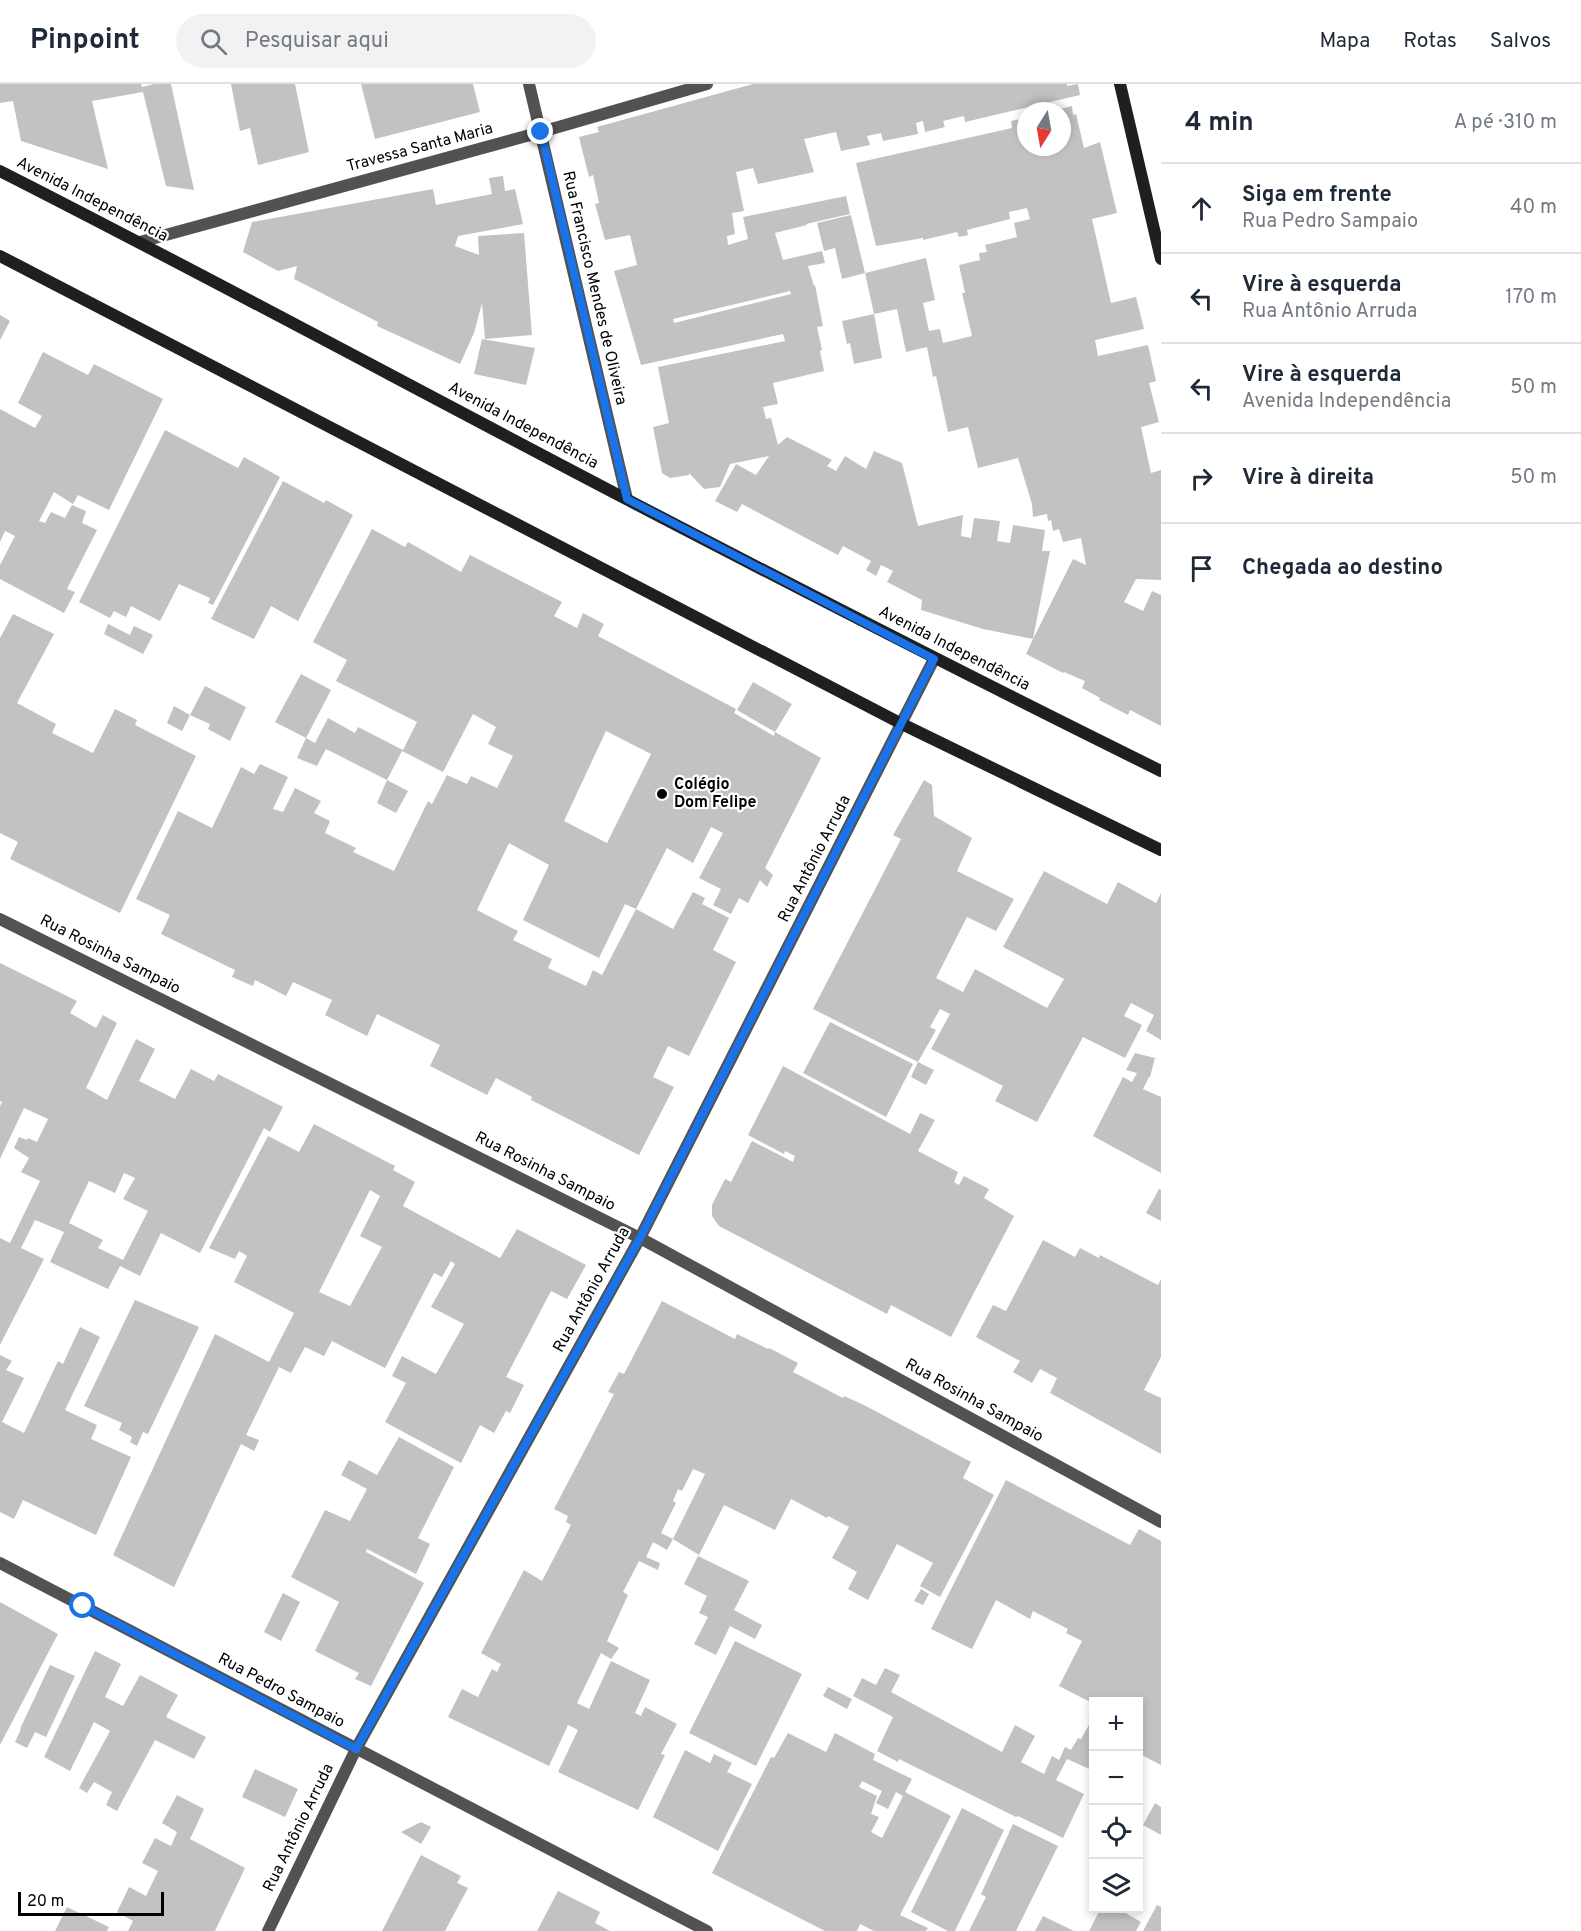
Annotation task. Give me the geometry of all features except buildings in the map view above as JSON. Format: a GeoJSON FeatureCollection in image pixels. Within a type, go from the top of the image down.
{"type":"FeatureCollection","features":[{"type":"Feature","properties":{"kind":"main road"},"geometry":{"type":"LineString","coordinates":[[1120,84],[1161,259]]}},
{"type":"Feature","properties":{"kind":"main road","name":"Avenida Independência"},"geometry":{"type":"LineString","coordinates":[[0,171],[140,242],[934,659],[1161,771]]}},
{"type":"Feature","properties":{"kind":"main road"},"geometry":{"type":"LineString","coordinates":[[0,256],[903,724],[1161,850]]}},
{"type":"Feature","properties":{"kind":"street","name":"Rua Francisco Mendes de Oliveira"},"geometry":{"type":"LineString","coordinates":[[529,84],[627,499]]}},
{"type":"Feature","properties":{"kind":"street","name":"Travessa Santa Maria"},"geometry":{"type":"LineString","coordinates":[[140,242],[707,84]]}},
{"type":"Feature","properties":{"kind":"street","name":"Rua Antônio Arruda"},"geometry":{"type":"LineString","coordinates":[[268,1931],[356,1749],[640,1238],[934,659]]}},
{"type":"Feature","properties":{"kind":"street","name":"Rua Rosinha Sampaio"},"geometry":{"type":"LineString","coordinates":[[0,919],[640,1238],[1161,1522]]}},
{"type":"Feature","properties":{"kind":"street","name":"Rua Pedro Sampaio"},"geometry":{"type":"LineString","coordinates":[[0,1563],[707,1931]]}},
{"type":"Feature","properties":{"kind":"place","name":"Colégio Dom Felipe"},"geometry":{"type":"Point","coordinates":[662,794]}},
{"type":"Feature","properties":{"kind":"route"},"geometry":{"type":"LineString","coordinates":[[83,1606],[356,1749],[640,1238],[934,659],[627,499],[541,132]]}}]}
